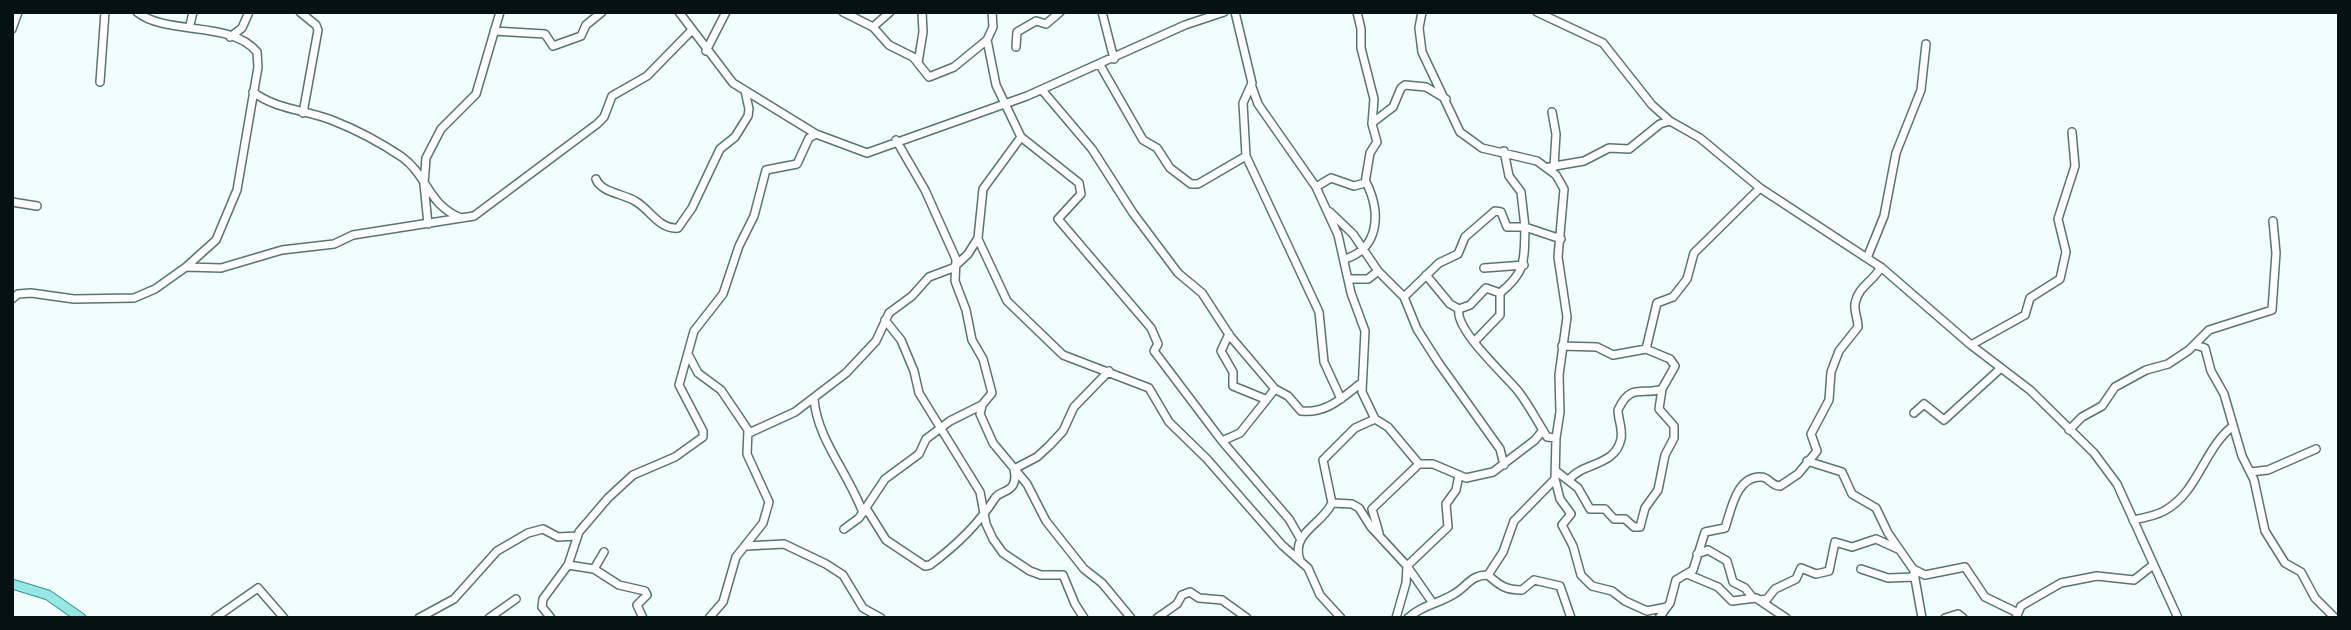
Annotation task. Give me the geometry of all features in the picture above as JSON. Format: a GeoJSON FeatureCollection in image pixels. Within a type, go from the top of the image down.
{"type":"FeatureCollection","features":[{"type":"Feature","properties":{"kind":"main road"},"geometry":{"type":"LineString","coordinates":[[12,583],[48,595],[81,618]]}},
{"type":"Feature","properties":{"kind":"street"},"geometry":{"type":"LineString","coordinates":[[12,29],[18,12]]}},
{"type":"Feature","properties":{"kind":"street"},"geometry":{"type":"LineString","coordinates":[[100,82],[105,12]]}},
{"type":"Feature","properties":{"kind":"street"},"geometry":{"type":"LineString","coordinates":[[12,299],[31,293],[74,299],[134,298],[155,289],[186,267],[216,240],[237,190],[257,51],[250,44],[230,37],[137,12]]}},
{"type":"Feature","properties":{"kind":"street"},"geometry":{"type":"LineString","coordinates":[[190,25],[192,12]]}},
{"type":"Feature","properties":{"kind":"street"},"geometry":{"type":"LineString","coordinates":[[230,37],[242,28],[249,12]]}},
{"type":"Feature","properties":{"kind":"street"},"geometry":{"type":"LineString","coordinates":[[300,12],[316,25],[318,30],[303,113]]}},
{"type":"Feature","properties":{"kind":"street"},"geometry":{"type":"LineString","coordinates":[[428,224],[424,184],[430,149],[442,129],[476,94],[500,12]]}},
{"type":"Feature","properties":{"kind":"street"},"geometry":{"type":"LineString","coordinates":[[494,31],[545,34],[553,46],[558,46],[581,36],[586,25],[602,12]]}},
{"type":"Feature","properties":{"kind":"street"},"geometry":{"type":"LineString","coordinates":[[706,51],[726,12]]}},
{"type":"Feature","properties":{"kind":"street"},"geometry":{"type":"LineString","coordinates":[[843,12],[873,27],[887,44],[911,55],[928,76],[939,74],[975,52],[987,40],[993,27],[992,12]]}},
{"type":"Feature","properties":{"kind":"street"},"geometry":{"type":"LineString","coordinates":[[873,27],[890,12]]}},
{"type":"Feature","properties":{"kind":"street"},"geometry":{"type":"LineString","coordinates":[[918,62],[923,32],[922,12]]}},
{"type":"Feature","properties":{"kind":"street"},"geometry":{"type":"LineString","coordinates":[[1016,47],[1017,32],[1036,21],[1046,24],[1060,12]]}},
{"type":"Feature","properties":{"kind":"street"},"geometry":{"type":"LineString","coordinates":[[1102,12],[1114,58]]}},
{"type":"Feature","properties":{"kind":"street"},"geometry":{"type":"LineString","coordinates":[[681,14],[722,72],[745,92],[816,134],[862,152],[871,152],[896,140],[1042,90],[1185,26],[1224,12]]}},
{"type":"Feature","properties":{"kind":"street"},"geometry":{"type":"LineString","coordinates":[[1235,12],[1258,104],[1316,187],[1338,235],[1365,331],[1360,384],[1376,419],[1386,424],[1419,464]]}},
{"type":"Feature","properties":{"kind":"street"},"geometry":{"type":"LineString","coordinates":[[1345,259],[1363,252],[1370,240],[1377,215],[1366,182],[1370,153],[1377,142],[1372,122],[1374,99],[1361,48],[1357,12]]}},
{"type":"Feature","properties":{"kind":"street"},"geometry":{"type":"LineString","coordinates":[[1422,12],[1419,28],[1422,52],[1463,134],[1482,148],[1503,151],[1551,167],[1584,161],[1609,148],[1629,149],[1660,124],[1670,121]]}},
{"type":"Feature","properties":{"kind":"street"},"geometry":{"type":"LineString","coordinates":[[1537,12],[1603,43],[1652,105],[1670,121],[1700,138],[1760,188],[1881,267],[1971,345],[2030,390],[2102,462],[2120,489],[2178,618]]}},
{"type":"Feature","properties":{"kind":"street"},"geometry":{"type":"LineString","coordinates":[[186,267],[221,268],[252,262],[282,250],[334,244],[346,237],[389,228],[462,219],[485,209],[528,173],[585,134],[604,117],[612,96],[648,76],[692,30]]}},
{"type":"Feature","properties":{"kind":"street"},"geometry":{"type":"LineString","coordinates":[[987,40],[996,85],[1021,137],[1080,185],[1081,194],[1058,219],[1151,328],[1158,344],[1154,351],[1222,441],[1254,475],[1300,538]]}},
{"type":"Feature","properties":{"kind":"street"},"geometry":{"type":"LineString","coordinates":[[1867,258],[1884,216],[1896,153],[1921,90],[1926,44]]}},
{"type":"Feature","properties":{"kind":"street"},"geometry":{"type":"LineString","coordinates":[[1100,65],[1143,140],[1157,148],[1170,168],[1191,184],[1198,184],[1246,156]]}},
{"type":"Feature","properties":{"kind":"street"},"geometry":{"type":"LineString","coordinates":[[1372,122],[1393,107],[1405,85],[1426,87],[1448,100]]}},
{"type":"Feature","properties":{"kind":"street"},"geometry":{"type":"LineString","coordinates":[[1252,88],[1242,106],[1246,156],[1318,312],[1324,362],[1341,399]]}},
{"type":"Feature","properties":{"kind":"street"},"geometry":{"type":"LineString","coordinates":[[1042,90],[1087,143],[1133,213],[1178,273],[1202,293],[1229,334],[1275,389],[1303,412],[1323,410],[1360,384]]}},
{"type":"Feature","properties":{"kind":"street"},"geometry":{"type":"LineString","coordinates":[[253,92],[303,113],[334,121],[402,158],[436,203],[462,219]]}},
{"type":"Feature","properties":{"kind":"street"},"geometry":{"type":"LineString","coordinates":[[596,179],[603,188],[633,200],[669,228],[678,228],[692,208],[720,149],[737,136],[750,113],[745,92]]}},
{"type":"Feature","properties":{"kind":"street"},"geometry":{"type":"LineString","coordinates":[[1552,111],[1556,134],[1551,167],[1564,189],[1559,262],[1567,317],[1559,382],[1556,475],[1558,496],[1571,514],[1562,525],[1573,546],[1583,577],[1594,587],[1612,591],[1625,601],[1659,618],[1668,607],[1676,580],[1693,570],[1706,530],[1726,528],[1740,488],[1752,479],[1762,477],[1780,486],[1798,474],[1818,449],[1811,434],[1829,400],[1831,372],[1839,351],[1858,327],[1854,307],[1858,292],[1875,277],[1881,267]]}},
{"type":"Feature","properties":{"kind":"street"},"geometry":{"type":"LineString","coordinates":[[1971,345],[2025,315],[2030,298],[2060,279],[2066,252],[2058,219],[2075,166],[2072,132]]}},
{"type":"Feature","properties":{"kind":"street"},"geometry":{"type":"LineString","coordinates":[[551,618],[541,603],[568,565],[577,536],[608,498],[629,478],[668,461],[703,438],[703,432],[679,385],[694,331],[723,294],[739,246],[754,216],[766,170],[797,164],[809,138],[816,134]]}},
{"type":"Feature","properties":{"kind":"street"},"geometry":{"type":"LineString","coordinates":[[749,433],[795,412],[814,399],[869,350],[884,320],[929,277],[957,265],[968,254],[978,239],[983,189],[1021,137]]}},
{"type":"Feature","properties":{"kind":"street"},"geometry":{"type":"LineString","coordinates":[[844,529],[865,510],[885,479],[914,460],[923,442],[982,405],[992,396],[993,390],[981,355],[971,337],[966,310],[955,281],[957,265],[925,190],[896,140]]}},
{"type":"Feature","properties":{"kind":"street"},"geometry":{"type":"LineString","coordinates":[[1500,293],[1517,279],[1524,265],[1525,227],[1521,192],[1509,176],[1503,151]]}},
{"type":"Feature","properties":{"kind":"street"},"geometry":{"type":"LineString","coordinates":[[1316,187],[1329,178],[1354,186],[1366,182]]}},
{"type":"Feature","properties":{"kind":"street"},"geometry":{"type":"LineString","coordinates":[[1646,349],[1657,303],[1673,297],[1687,279],[1691,257],[1760,188]]}},
{"type":"Feature","properties":{"kind":"street"},"geometry":{"type":"LineString","coordinates":[[12,202],[37,206]]}},
{"type":"Feature","properties":{"kind":"street"},"geometry":{"type":"LineString","coordinates":[[1325,206],[1356,238],[1378,271],[1404,297],[1417,329],[1500,449],[1504,465]]}},
{"type":"Feature","properties":{"kind":"street"},"geometry":{"type":"LineString","coordinates":[[1404,297],[1443,261],[1458,254],[1465,237],[1493,212],[1503,214],[1507,227],[1525,227],[1561,239]]}},
{"type":"Feature","properties":{"kind":"street"},"geometry":{"type":"LineString","coordinates":[[2070,430],[2082,416],[2102,406],[2115,387],[2149,369],[2168,364],[2213,328],[2272,310],[2276,253],[2273,221]]}},
{"type":"Feature","properties":{"kind":"street"},"geometry":{"type":"LineString","coordinates":[[978,239],[1007,301],[1063,355],[1149,388],[1174,428],[1208,459],[1282,545],[1310,570],[1324,601],[1340,618]]}},
{"type":"Feature","properties":{"kind":"street"},"geometry":{"type":"LineString","coordinates":[[1484,268],[1524,265]]}},
{"type":"Feature","properties":{"kind":"street"},"geometry":{"type":"LineString","coordinates":[[1349,279],[1368,278],[1378,271]]}},
{"type":"Feature","properties":{"kind":"street"},"geometry":{"type":"LineString","coordinates":[[1426,275],[1450,304],[1459,309],[1470,305],[1486,288],[1500,293]]}},
{"type":"Feature","properties":{"kind":"street"},"geometry":{"type":"LineString","coordinates":[[1475,341],[1500,315],[1500,293]]}},
{"type":"Feature","properties":{"kind":"street"},"geometry":{"type":"LineString","coordinates":[[1459,309],[1459,317],[1475,341],[1516,389],[1548,438],[1556,438]]}},
{"type":"Feature","properties":{"kind":"street"},"geometry":{"type":"LineString","coordinates":[[884,320],[901,340],[914,370],[919,393],[943,427],[980,492],[988,532],[1003,553],[1021,566],[1041,575],[1063,575],[1084,618]]}},
{"type":"Feature","properties":{"kind":"street"},"geometry":{"type":"LineString","coordinates":[[1229,334],[1221,351],[1233,372],[1233,386],[1265,399]]}},
{"type":"Feature","properties":{"kind":"street"},"geometry":{"type":"LineString","coordinates":[[2195,345],[2205,348],[2211,371],[2224,394],[2250,472],[2265,531],[2285,563],[2301,572],[2313,595],[2335,618]]}},
{"type":"Feature","properties":{"kind":"street"},"geometry":{"type":"LineString","coordinates":[[1556,475],[1570,480],[1590,509],[1605,509],[1614,519],[1625,519],[1634,527],[1640,527],[1644,510],[1658,490],[1665,455],[1674,438],[1673,425],[1660,409],[1662,389],[1675,366],[1671,359],[1646,349],[1613,355],[1597,347],[1562,346]]}},
{"type":"Feature","properties":{"kind":"street"},"geometry":{"type":"LineString","coordinates":[[689,356],[698,373],[721,390],[749,433],[747,454],[769,502],[763,523],[733,565],[723,602],[709,618]]}},
{"type":"Feature","properties":{"kind":"street"},"geometry":{"type":"LineString","coordinates":[[1914,412],[1924,404],[1944,419],[2001,368]]}},
{"type":"Feature","properties":{"kind":"street"},"geometry":{"type":"LineString","coordinates":[[1014,469],[1037,457],[1050,445],[1063,431],[1074,407],[1109,371]]}},
{"type":"Feature","properties":{"kind":"street"},"geometry":{"type":"LineString","coordinates":[[1222,441],[1240,433],[1275,389]]}},
{"type":"Feature","properties":{"kind":"street"},"geometry":{"type":"LineString","coordinates":[[1570,480],[1578,469],[1599,465],[1619,444],[1622,429],[1618,410],[1631,393],[1639,389],[1662,389]]}},
{"type":"Feature","properties":{"kind":"street"},"geometry":{"type":"LineString","coordinates":[[814,399],[821,429],[865,510],[886,540],[926,567],[966,538],[991,509],[998,495],[1011,488],[1015,481],[1014,469]]}},
{"type":"Feature","properties":{"kind":"street"},"geometry":{"type":"LineString","coordinates":[[982,405],[980,414],[992,441],[1027,484],[1046,521],[1077,561],[1102,583],[1131,618]]}},
{"type":"Feature","properties":{"kind":"street"},"geometry":{"type":"LineString","coordinates":[[1332,503],[1323,460],[1355,428],[1376,419]]}},
{"type":"Feature","properties":{"kind":"street"},"geometry":{"type":"LineString","coordinates":[[2133,520],[2160,513],[2175,504],[2204,465],[2217,442],[2233,426]]}},
{"type":"Feature","properties":{"kind":"street"},"geometry":{"type":"LineString","coordinates":[[1382,540],[1372,509],[1419,464],[1433,464],[1459,475],[1473,477],[1504,465],[1543,430]]}},
{"type":"Feature","properties":{"kind":"street"},"geometry":{"type":"LineString","coordinates":[[2250,472],[2268,470],[2316,449]]}},
{"type":"Feature","properties":{"kind":"street"},"geometry":{"type":"LineString","coordinates":[[1807,461],[1840,470],[1852,494],[1876,508],[1914,573],[1922,618]]}},
{"type":"Feature","properties":{"kind":"street"},"geometry":{"type":"LineString","coordinates":[[1396,618],[1406,583],[1407,566],[1448,527],[1446,504],[1456,490],[1459,475]]}},
{"type":"Feature","properties":{"kind":"street"},"geometry":{"type":"LineString","coordinates":[[1408,618],[1432,601],[1455,594],[1473,577],[1488,575],[1503,552],[1514,521],[1556,475]]}},
{"type":"Feature","properties":{"kind":"street"},"geometry":{"type":"LineString","coordinates":[[1300,560],[1297,547],[1300,538],[1332,503]]}},
{"type":"Feature","properties":{"kind":"street"},"geometry":{"type":"LineString","coordinates":[[1332,503],[1357,506],[1432,601]]}},
{"type":"Feature","properties":{"kind":"street"},"geometry":{"type":"LineString","coordinates":[[419,618],[454,599],[489,557],[522,536],[543,529],[562,538],[577,536]]}},
{"type":"Feature","properties":{"kind":"street"},"geometry":{"type":"LineString","coordinates":[[1687,574],[1718,587],[1734,602],[1767,599],[1774,590],[1796,579],[1801,568],[1816,574],[1829,571],[1830,552],[1835,542],[1852,547],[1876,539],[1899,549]]}},
{"type":"Feature","properties":{"kind":"street"},"geometry":{"type":"LineString","coordinates":[[746,546],[784,544],[826,564],[843,576],[863,608],[881,618]]}},
{"type":"Feature","properties":{"kind":"street"},"geometry":{"type":"LineString","coordinates":[[1697,554],[1708,550],[1727,561],[1733,582],[1786,618]]}},
{"type":"Feature","properties":{"kind":"street"},"geometry":{"type":"LineString","coordinates":[[594,569],[604,552]]}},
{"type":"Feature","properties":{"kind":"street"},"geometry":{"type":"LineString","coordinates":[[568,565],[594,569],[620,585],[645,591],[647,595],[637,605],[643,618]]}},
{"type":"Feature","properties":{"kind":"street"},"geometry":{"type":"LineString","coordinates":[[1861,569],[1888,578],[1914,573],[1925,575],[1965,567],[1983,596],[2016,615],[2061,583],[2097,576],[2134,580],[2153,565]]}},
{"type":"Feature","properties":{"kind":"street"},"geometry":{"type":"LineString","coordinates":[[1488,575],[1500,586],[1509,589],[1522,590],[1534,580],[1560,586],[1571,618]]}},
{"type":"Feature","properties":{"kind":"street"},"geometry":{"type":"LineString","coordinates":[[215,618],[258,588],[284,618]]}},
{"type":"Feature","properties":{"kind":"street"},"geometry":{"type":"LineString","coordinates":[[1157,618],[1178,603],[1182,595],[1190,592],[1199,598],[1222,600],[1247,618]]}},
{"type":"Feature","properties":{"kind":"street"},"geometry":{"type":"LineString","coordinates":[[489,618],[516,599]]}},
{"type":"Feature","properties":{"kind":"street"},"geometry":{"type":"LineString","coordinates":[[1647,611],[1668,607]]}},
{"type":"Feature","properties":{"kind":"street"},"geometry":{"type":"LineString","coordinates":[[1945,618],[1958,614],[1963,618]]}}]}
